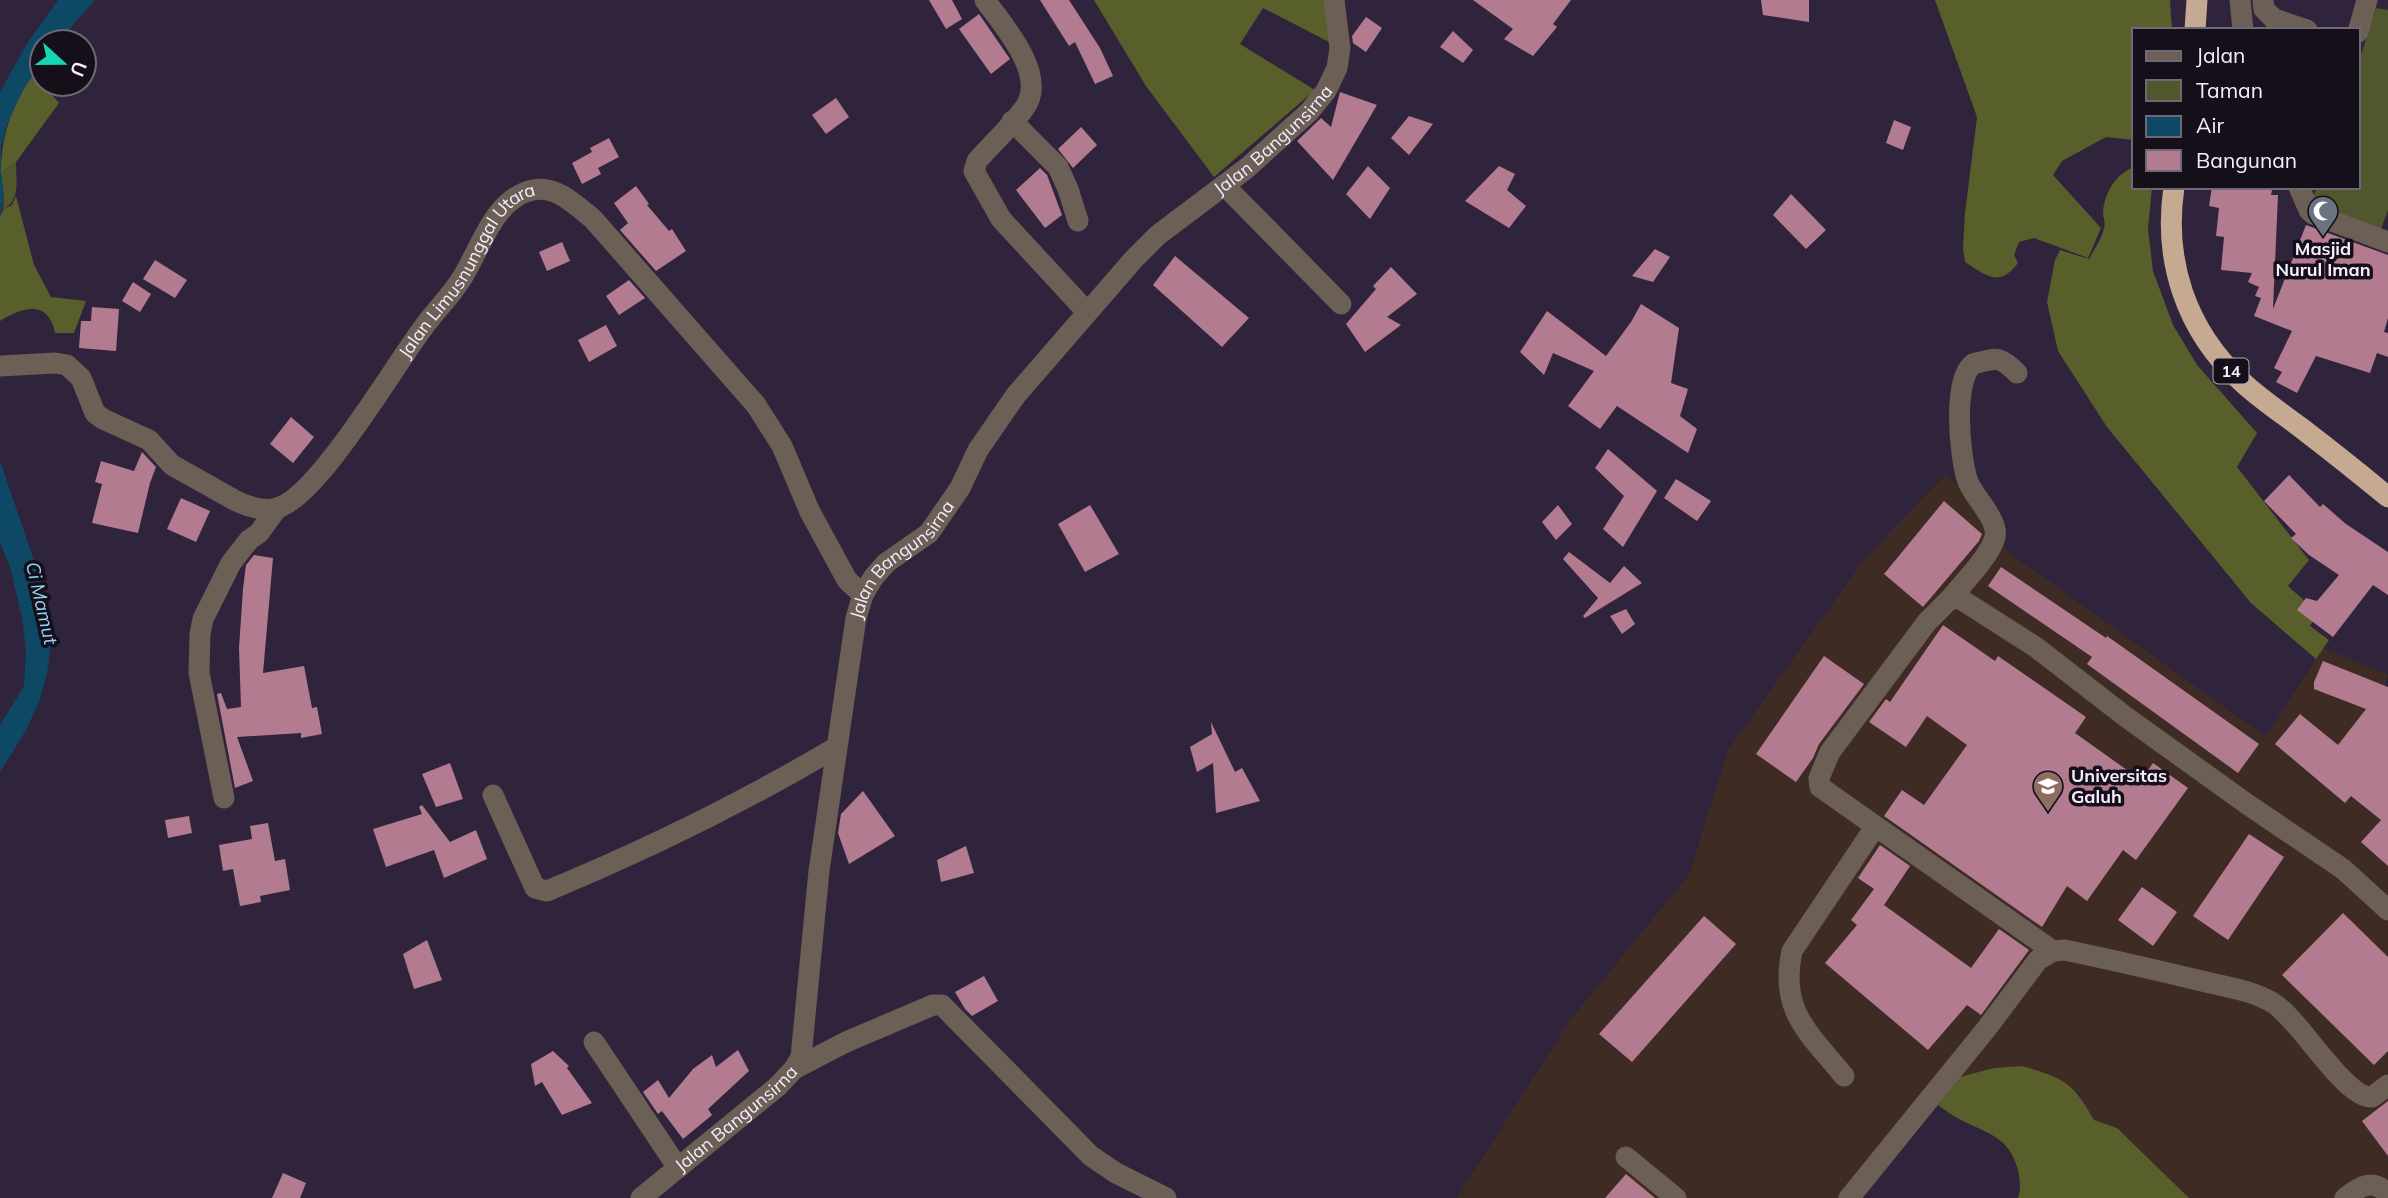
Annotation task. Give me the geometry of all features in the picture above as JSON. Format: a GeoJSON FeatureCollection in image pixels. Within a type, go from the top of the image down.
{"type":"FeatureCollection","features":[{"type":"Feature","properties":{"kind":"highway"},"geometry":{"type":"LineString","coordinates":[[2195,28],[2197,0]]}},
{"type":"Feature","properties":{"kind":"highway","name":"14"},"geometry":{"type":"LineString","coordinates":[[2174,189],[2172,251],[2178,282],[2189,313],[2203,338],[2242,382],[2388,497]]}},
{"type":"Feature","properties":{"kind":"street"},"geometry":{"type":"LineString","coordinates":[[985,0],[1030,70],[1031,87],[1028,101],[977,161],[975,175],[1001,219],[1087,312]]}},
{"type":"Feature","properties":{"kind":"street","name":"Jalan Bangunsirna"},"geometry":{"type":"LineString","coordinates":[[641,1198],[778,1086],[801,1057],[819,871],[835,748],[856,618],[863,595],[886,563],[929,533],[960,488],[978,450],[1016,395],[1158,234],[1224,185],[1309,112],[1326,91],[1337,68],[1340,48],[1334,0]]}},
{"type":"Feature","properties":{"kind":"street"},"geometry":{"type":"LineString","coordinates":[[2240,0],[2243,28]]}},
{"type":"Feature","properties":{"kind":"street"},"geometry":{"type":"LineString","coordinates":[[2263,0],[2264,9],[2274,19],[2301,28]]}},
{"type":"Feature","properties":{"kind":"street"},"geometry":{"type":"LineString","coordinates":[[2359,28],[2367,0]]}},
{"type":"Feature","properties":{"kind":"street"},"geometry":{"type":"LineString","coordinates":[[1012,121],[1058,166],[1078,220]]}},
{"type":"Feature","properties":{"kind":"street"},"geometry":{"type":"LineString","coordinates":[[1224,185],[1341,304]]}},
{"type":"Feature","properties":{"kind":"street"},"geometry":{"type":"LineString","coordinates":[[2300,189],[2313,214],[2388,242]]}},
{"type":"Feature","properties":{"kind":"street","name":"Jalan Limusnunggal Utara"},"geometry":{"type":"LineString","coordinates":[[224,798],[199,673],[200,634],[203,620],[231,563],[240,549],[260,533],[277,508],[311,483],[334,456],[423,327],[462,279],[505,205],[532,190],[552,191],[593,219],[756,405],[782,446],[810,512],[846,580],[863,595]]}},
{"type":"Feature","properties":{"kind":"street"},"geometry":{"type":"LineString","coordinates":[[2017,373],[2005,361],[1995,358],[1973,364],[1963,378],[1960,432],[1966,478],[1993,523],[1996,535],[1988,551],[1951,598],[1927,622],[1830,752],[1819,778],[1820,787],[2053,951]]}},
{"type":"Feature","properties":{"kind":"street"},"geometry":{"type":"LineString","coordinates":[[0,366],[55,363],[67,365],[78,375],[95,413],[103,419],[149,440],[172,465],[236,501],[246,506],[277,508]]}},
{"type":"Feature","properties":{"kind":"street"},"geometry":{"type":"LineString","coordinates":[[1951,598],[1962,600],[2037,648],[2137,725],[2343,869],[2388,910]]}},
{"type":"Feature","properties":{"kind":"street"},"geometry":{"type":"LineString","coordinates":[[493,795],[534,888],[547,891],[631,856],[738,803],[835,748]]}},
{"type":"Feature","properties":{"kind":"street"},"geometry":{"type":"LineString","coordinates":[[1844,1076],[1799,1020],[1789,995],[1788,971],[1792,951],[1875,827]]}},
{"type":"Feature","properties":{"kind":"street"},"geometry":{"type":"LineString","coordinates":[[1849,1198],[1987,1028],[2038,960],[2053,951],[2065,950],[2248,992],[2275,1003],[2296,1024],[2326,1062],[2361,1094],[2372,1097],[2388,1085]]}},
{"type":"Feature","properties":{"kind":"street"},"geometry":{"type":"LineString","coordinates":[[794,1069],[846,1042],[933,1005],[942,1005],[1091,1156],[1116,1173],[1166,1198]]}},
{"type":"Feature","properties":{"kind":"street"},"geometry":{"type":"LineString","coordinates":[[594,1042],[678,1168]]}},
{"type":"Feature","properties":{"kind":"street"},"geometry":{"type":"LineString","coordinates":[[1626,1157],[1676,1198]]}},
{"type":"Feature","properties":{"kind":"street"},"geometry":{"type":"LineString","coordinates":[[2345,1198],[2368,1184],[2378,1185],[2388,1194]]}},
{"type":"Feature","properties":{"kind":"shaded area","name":"Universitas Galuh"},"geometry":{"type":"Polygon","coordinates":[[[1946,474],[1995,524],[2007,551],[2266,737],[2323,648],[2388,675],[2377,714],[2388,719],[2388,1198],[2189,1198],[2117,1128],[2094,1120],[2079,1093],[2054,1076],[2022,1066],[1994,1068],[1938,1105],[1863,1198],[1457,1198],[1570,1020],[1689,875],[1728,750],[1866,557],[1946,474]]]}},
{"type":"Feature","properties":{"kind":"green space"},"geometry":{"type":"Polygon","coordinates":[[[1094,0],[1326,0],[1331,43],[1263,8],[1240,44],[1315,90],[1214,177],[1146,86],[1094,0]]]}},
{"type":"Feature","properties":{"kind":"green space"},"geometry":{"type":"Polygon","coordinates":[[[1935,0],[2170,0],[2172,28],[2132,28],[2132,140],[2106,137],[2062,161],[2053,175],[2101,228],[2088,258],[2034,238],[2019,242],[2014,255],[2018,263],[2005,275],[1993,277],[1965,262],[1965,213],[1977,117],[1935,0]]]}},
{"type":"Feature","properties":{"kind":"green space"},"geometry":{"type":"Polygon","coordinates":[[[2376,8],[2388,10],[2388,210],[2380,232],[2319,210],[2313,197],[2316,189],[2360,189],[2360,58],[2376,8]]]}},
{"type":"Feature","properties":{"kind":"green space"},"geometry":{"type":"Polygon","coordinates":[[[28,82],[28,98],[55,98],[59,103],[16,162],[1,173],[3,145],[19,97],[28,82]]]}},
{"type":"Feature","properties":{"kind":"green space"},"geometry":{"type":"Polygon","coordinates":[[[16,162],[15,195],[9,206],[3,210],[1,173],[16,162]]]}},
{"type":"Feature","properties":{"kind":"green space"},"geometry":{"type":"Polygon","coordinates":[[[2132,168],[2132,189],[2152,189],[2148,229],[2153,271],[2173,325],[2197,365],[2257,433],[2237,467],[2309,560],[2288,586],[2318,613],[2310,626],[2329,640],[2316,659],[2251,603],[2107,427],[2058,351],[2047,302],[2055,260],[2060,250],[2089,259],[2103,232],[2106,197],[2117,179],[2132,168]]]}},
{"type":"Feature","properties":{"kind":"green space"},"geometry":{"type":"Polygon","coordinates":[[[16,196],[34,265],[51,297],[86,301],[74,333],[55,333],[47,315],[34,309],[17,312],[0,321],[0,217],[3,210],[12,205],[16,196]]]}},
{"type":"Feature","properties":{"kind":"green space"},"geometry":{"type":"Polygon","coordinates":[[[2022,1066],[2066,1083],[2080,1097],[2094,1120],[2117,1128],[2189,1198],[2018,1198],[2018,1170],[2003,1143],[1938,1105],[1960,1077],[1994,1068],[2022,1066]]]}},
{"type":"Feature","properties":{"kind":"water"},"geometry":{"type":"Polygon","coordinates":[[[58,0],[95,0],[70,28],[38,28],[58,0]]]}},
{"type":"Feature","properties":{"kind":"water"},"geometry":{"type":"Polygon","coordinates":[[[28,42],[28,83],[7,124],[1,147],[4,197],[0,217],[0,92],[28,42]]]}},
{"type":"Feature","properties":{"kind":"water","name":"Ci Mamut"},"geometry":{"type":"Polygon","coordinates":[[[0,461],[38,572],[48,614],[51,645],[39,702],[26,730],[0,772],[0,725],[24,686],[26,651],[22,617],[10,567],[0,542],[0,461]]]}},
{"type":"Feature","properties":{"kind":"building"},"geometry":{"type":"Polygon","coordinates":[[[929,0],[952,0],[962,19],[946,29],[929,0]]]}},
{"type":"Feature","properties":{"kind":"building"},"geometry":{"type":"Polygon","coordinates":[[[1040,0],[1069,0],[1100,48],[1113,76],[1095,84],[1075,42],[1069,46],[1040,0]]]}},
{"type":"Feature","properties":{"kind":"building"},"geometry":{"type":"Polygon","coordinates":[[[1473,0],[1571,0],[1553,24],[1557,27],[1533,56],[1504,39],[1513,29],[1473,0]]]}},
{"type":"Feature","properties":{"kind":"building"},"geometry":{"type":"Polygon","coordinates":[[[1761,0],[1809,0],[1809,22],[1763,15],[1761,0]]]}},
{"type":"Feature","properties":{"kind":"building"},"geometry":{"type":"Polygon","coordinates":[[[979,14],[1010,59],[991,74],[959,29],[979,14]]]}},
{"type":"Feature","properties":{"kind":"building"},"geometry":{"type":"Polygon","coordinates":[[[1366,17],[1382,28],[1366,52],[1353,43],[1352,36],[1366,17]]]}},
{"type":"Feature","properties":{"kind":"building"},"geometry":{"type":"Polygon","coordinates":[[[1453,31],[1473,50],[1463,63],[1440,47],[1453,31]]]}},
{"type":"Feature","properties":{"kind":"building"},"geometry":{"type":"Polygon","coordinates":[[[1340,92],[1377,105],[1333,180],[1297,141],[1321,118],[1331,127],[1340,92]]]}},
{"type":"Feature","properties":{"kind":"building"},"geometry":{"type":"Polygon","coordinates":[[[836,98],[849,117],[826,134],[812,115],[836,98]]]}},
{"type":"Feature","properties":{"kind":"building"},"geometry":{"type":"Polygon","coordinates":[[[1409,116],[1433,124],[1409,155],[1391,138],[1409,116]]]}},
{"type":"Feature","properties":{"kind":"building"},"geometry":{"type":"Polygon","coordinates":[[[1894,120],[1911,127],[1903,150],[1886,143],[1894,120]]]}},
{"type":"Feature","properties":{"kind":"building"},"geometry":{"type":"Polygon","coordinates":[[[1081,127],[1097,145],[1073,168],[1058,149],[1081,127]]]}},
{"type":"Feature","properties":{"kind":"building"},"geometry":{"type":"Polygon","coordinates":[[[609,138],[619,157],[598,168],[601,174],[582,184],[572,163],[592,152],[590,148],[609,138]]]}},
{"type":"Feature","properties":{"kind":"building"},"geometry":{"type":"Polygon","coordinates":[[[1368,166],[1390,188],[1370,219],[1346,194],[1368,166]]]}},
{"type":"Feature","properties":{"kind":"building"},"geometry":{"type":"Polygon","coordinates":[[[1499,166],[1515,174],[1507,190],[1526,206],[1509,228],[1465,201],[1499,166]]]}},
{"type":"Feature","properties":{"kind":"building"},"geometry":{"type":"Polygon","coordinates":[[[1040,168],[1047,175],[1062,215],[1045,228],[1016,190],[1040,168]]]}},
{"type":"Feature","properties":{"kind":"building"},"geometry":{"type":"Polygon","coordinates":[[[636,186],[649,204],[647,205],[669,231],[672,229],[686,251],[656,271],[620,230],[628,223],[614,203],[636,186]]]}},
{"type":"Feature","properties":{"kind":"building"},"geometry":{"type":"Polygon","coordinates":[[[2212,189],[2272,190],[2271,195],[2278,195],[2273,309],[2306,225],[2388,255],[2388,318],[2384,332],[2388,333],[2388,357],[2377,353],[2370,373],[2316,356],[2297,393],[2276,382],[2282,372],[2274,368],[2292,331],[2254,316],[2261,298],[2255,296],[2259,287],[2248,282],[2252,273],[2221,270],[2224,237],[2216,236],[2219,208],[2209,206],[2212,189]]]}},
{"type":"Feature","properties":{"kind":"building"},"geometry":{"type":"Polygon","coordinates":[[[1791,194],[1826,230],[1806,249],[1773,215],[1791,194]]]}},
{"type":"Feature","properties":{"kind":"building"},"geometry":{"type":"Polygon","coordinates":[[[562,242],[570,261],[547,271],[539,252],[562,242]]]}},
{"type":"Feature","properties":{"kind":"building"},"geometry":{"type":"Polygon","coordinates":[[[1655,249],[1670,257],[1653,282],[1632,276],[1655,249]]]}},
{"type":"Feature","properties":{"kind":"building"},"geometry":{"type":"Polygon","coordinates":[[[1175,256],[1249,318],[1222,347],[1153,285],[1175,256]]]}},
{"type":"Feature","properties":{"kind":"building"},"geometry":{"type":"Polygon","coordinates":[[[155,260],[187,280],[175,298],[143,279],[155,260]]]}},
{"type":"Feature","properties":{"kind":"building"},"geometry":{"type":"Polygon","coordinates":[[[1391,267],[1417,294],[1387,317],[1401,325],[1365,352],[1346,324],[1376,289],[1373,286],[1391,267]]]}},
{"type":"Feature","properties":{"kind":"building"},"geometry":{"type":"Polygon","coordinates":[[[629,280],[645,298],[619,315],[606,296],[629,280]]]}},
{"type":"Feature","properties":{"kind":"building"},"geometry":{"type":"Polygon","coordinates":[[[133,282],[151,294],[140,312],[122,301],[133,282]]]}},
{"type":"Feature","properties":{"kind":"building"},"geometry":{"type":"Polygon","coordinates":[[[1641,304],[1679,328],[1671,383],[1688,389],[1680,416],[1697,429],[1688,453],[1617,406],[1600,429],[1568,406],[1594,371],[1553,353],[1544,375],[1520,352],[1547,311],[1606,356],[1641,304]]]}},
{"type":"Feature","properties":{"kind":"building"},"geometry":{"type":"Polygon","coordinates":[[[92,307],[119,309],[116,351],[79,348],[81,321],[91,321],[92,307]]]}},
{"type":"Feature","properties":{"kind":"building"},"geometry":{"type":"Polygon","coordinates":[[[606,325],[617,346],[589,362],[578,340],[606,325]]]}},
{"type":"Feature","properties":{"kind":"building"},"geometry":{"type":"Polygon","coordinates":[[[291,417],[314,437],[293,463],[270,444],[291,417]]]}},
{"type":"Feature","properties":{"kind":"building"},"geometry":{"type":"Polygon","coordinates":[[[1608,449],[1657,491],[1623,547],[1603,529],[1624,496],[1595,468],[1608,449]]]}},
{"type":"Feature","properties":{"kind":"building"},"geometry":{"type":"Polygon","coordinates":[[[142,452],[156,467],[138,533],[92,523],[102,484],[95,482],[101,461],[134,471],[142,452]]]}},
{"type":"Feature","properties":{"kind":"building"},"geometry":{"type":"Polygon","coordinates":[[[2289,475],[2320,507],[2323,504],[2346,524],[2388,552],[2388,595],[2373,585],[2333,637],[2297,610],[2306,598],[2317,601],[2339,575],[2309,555],[2291,538],[2296,534],[2264,501],[2289,475]]]}},
{"type":"Feature","properties":{"kind":"building"},"geometry":{"type":"Polygon","coordinates":[[[1676,479],[1711,501],[1697,521],[1664,498],[1676,479]]]}},
{"type":"Feature","properties":{"kind":"building"},"geometry":{"type":"Polygon","coordinates":[[[181,498],[210,511],[196,542],[167,529],[181,498]]]}},
{"type":"Feature","properties":{"kind":"building"},"geometry":{"type":"Polygon","coordinates":[[[1944,501],[1982,534],[1923,607],[1884,574],[1944,501]]]}},
{"type":"Feature","properties":{"kind":"building"},"geometry":{"type":"Polygon","coordinates":[[[1090,505],[1119,554],[1085,572],[1058,524],[1090,505]]]}},
{"type":"Feature","properties":{"kind":"building"},"geometry":{"type":"Polygon","coordinates":[[[1558,505],[1572,524],[1556,540],[1542,522],[1558,505]]]}},
{"type":"Feature","properties":{"kind":"building"},"geometry":{"type":"Polygon","coordinates":[[[1569,552],[1610,583],[1624,566],[1642,583],[1585,618],[1583,616],[1598,598],[1563,559],[1569,552]]]}},
{"type":"Feature","properties":{"kind":"building"},"geometry":{"type":"Polygon","coordinates":[[[254,555],[273,558],[263,673],[304,666],[312,708],[317,707],[322,734],[301,738],[301,733],[237,737],[253,781],[235,788],[217,694],[221,693],[227,709],[241,707],[239,648],[243,589],[246,565],[254,555]]]}},
{"type":"Feature","properties":{"kind":"building"},"geometry":{"type":"Polygon","coordinates":[[[2001,567],[2106,638],[2107,636],[2259,744],[2238,773],[2087,664],[2092,657],[1988,586],[2001,567]]]}},
{"type":"Feature","properties":{"kind":"building"},"geometry":{"type":"Polygon","coordinates":[[[1626,609],[1635,624],[1622,634],[1610,616],[1626,609]]]}},
{"type":"Feature","properties":{"kind":"building"},"geometry":{"type":"Polygon","coordinates":[[[1943,625],[1995,661],[1998,656],[2086,717],[2075,733],[2141,780],[2153,763],[2188,788],[2136,860],[2123,850],[2087,901],[2067,886],[2042,927],[1884,816],[1902,790],[1924,805],[1967,745],[1927,716],[1906,747],[1869,722],[1886,699],[1890,702],[1943,625]]]}},
{"type":"Feature","properties":{"kind":"building"},"geometry":{"type":"Polygon","coordinates":[[[1824,656],[1864,684],[1819,744],[1813,758],[1796,782],[1756,754],[1824,656]]]}},
{"type":"Feature","properties":{"kind":"building"},"geometry":{"type":"Polygon","coordinates":[[[2323,661],[2388,687],[2388,866],[2361,842],[2381,820],[2351,796],[2345,803],[2275,744],[2300,714],[2338,745],[2366,709],[2314,689],[2314,682],[2323,661]]]}},
{"type":"Feature","properties":{"kind":"building"},"geometry":{"type":"Polygon","coordinates":[[[1211,722],[1235,772],[1242,768],[1260,801],[1216,813],[1213,763],[1197,772],[1190,747],[1212,734],[1211,722]]]}},
{"type":"Feature","properties":{"kind":"building"},"geometry":{"type":"Polygon","coordinates":[[[450,763],[463,799],[436,807],[422,774],[450,763]]]}},
{"type":"Feature","properties":{"kind":"building"},"geometry":{"type":"Polygon","coordinates":[[[863,791],[895,836],[849,864],[838,833],[841,814],[863,791]]]}},
{"type":"Feature","properties":{"kind":"building"},"geometry":{"type":"Polygon","coordinates":[[[422,805],[450,842],[476,830],[487,859],[444,878],[434,850],[386,867],[373,829],[422,814],[419,807],[422,805]]]}},
{"type":"Feature","properties":{"kind":"building"},"geometry":{"type":"Polygon","coordinates":[[[189,816],[192,833],[168,838],[165,820],[189,816]]]}},
{"type":"Feature","properties":{"kind":"building"},"geometry":{"type":"Polygon","coordinates":[[[268,823],[275,861],[285,859],[290,890],[260,896],[261,902],[240,906],[233,869],[223,871],[219,845],[252,839],[250,826],[268,823]]]}},
{"type":"Feature","properties":{"kind":"building"},"geometry":{"type":"Polygon","coordinates":[[[2249,834],[2284,857],[2228,940],[2193,916],[2249,834]]]}},
{"type":"Feature","properties":{"kind":"building"},"geometry":{"type":"Polygon","coordinates":[[[1880,845],[1910,866],[1884,905],[1971,968],[1999,929],[2029,950],[1981,1015],[1967,1005],[1928,1050],[1825,963],[1857,925],[1851,920],[1874,889],[1858,878],[1880,845]]]}},
{"type":"Feature","properties":{"kind":"building"},"geometry":{"type":"Polygon","coordinates":[[[966,846],[974,873],[941,882],[937,860],[966,846]]]}},
{"type":"Feature","properties":{"kind":"building"},"geometry":{"type":"Polygon","coordinates":[[[2142,887],[2177,912],[2153,946],[2118,920],[2142,887]]]}},
{"type":"Feature","properties":{"kind":"building"},"geometry":{"type":"Polygon","coordinates":[[[2343,913],[2388,957],[2388,1051],[2374,1065],[2282,975],[2343,913]]]}},
{"type":"Feature","properties":{"kind":"building"},"geometry":{"type":"Polygon","coordinates":[[[1704,916],[1736,944],[1632,1062],[1599,1034],[1704,916]]]}},
{"type":"Feature","properties":{"kind":"building"},"geometry":{"type":"Polygon","coordinates":[[[427,940],[442,980],[414,989],[403,954],[427,940]]]}},
{"type":"Feature","properties":{"kind":"building"},"geometry":{"type":"Polygon","coordinates":[[[984,976],[998,1001],[972,1016],[955,992],[984,976]]]}},
{"type":"Feature","properties":{"kind":"building"},"geometry":{"type":"Polygon","coordinates":[[[738,1050],[749,1071],[708,1109],[712,1115],[683,1139],[662,1111],[658,1114],[643,1092],[658,1080],[669,1098],[693,1069],[712,1055],[716,1067],[738,1050]]]}},
{"type":"Feature","properties":{"kind":"building"},"geometry":{"type":"Polygon","coordinates":[[[553,1051],[569,1066],[567,1068],[592,1103],[562,1115],[542,1082],[535,1086],[531,1064],[553,1051]]]}},
{"type":"Feature","properties":{"kind":"building"},"geometry":{"type":"Polygon","coordinates":[[[2388,1101],[2388,1156],[2362,1121],[2388,1101]]]}},
{"type":"Feature","properties":{"kind":"building"},"geometry":{"type":"Polygon","coordinates":[[[283,1173],[306,1183],[300,1198],[272,1198],[283,1173]]]}},
{"type":"Feature","properties":{"kind":"building"},"geometry":{"type":"Polygon","coordinates":[[[1626,1174],[1655,1198],[1605,1198],[1626,1174]]]}},
{"type":"Feature","properties":{"kind":"place","name":"Masjid Nurul Iman"},"geometry":{"type":"Point","coordinates":[2323,238]}},
{"type":"Feature","properties":{"kind":"place","name":"Universitas Galuh"},"geometry":{"type":"Point","coordinates":[2048,813]}}]}
